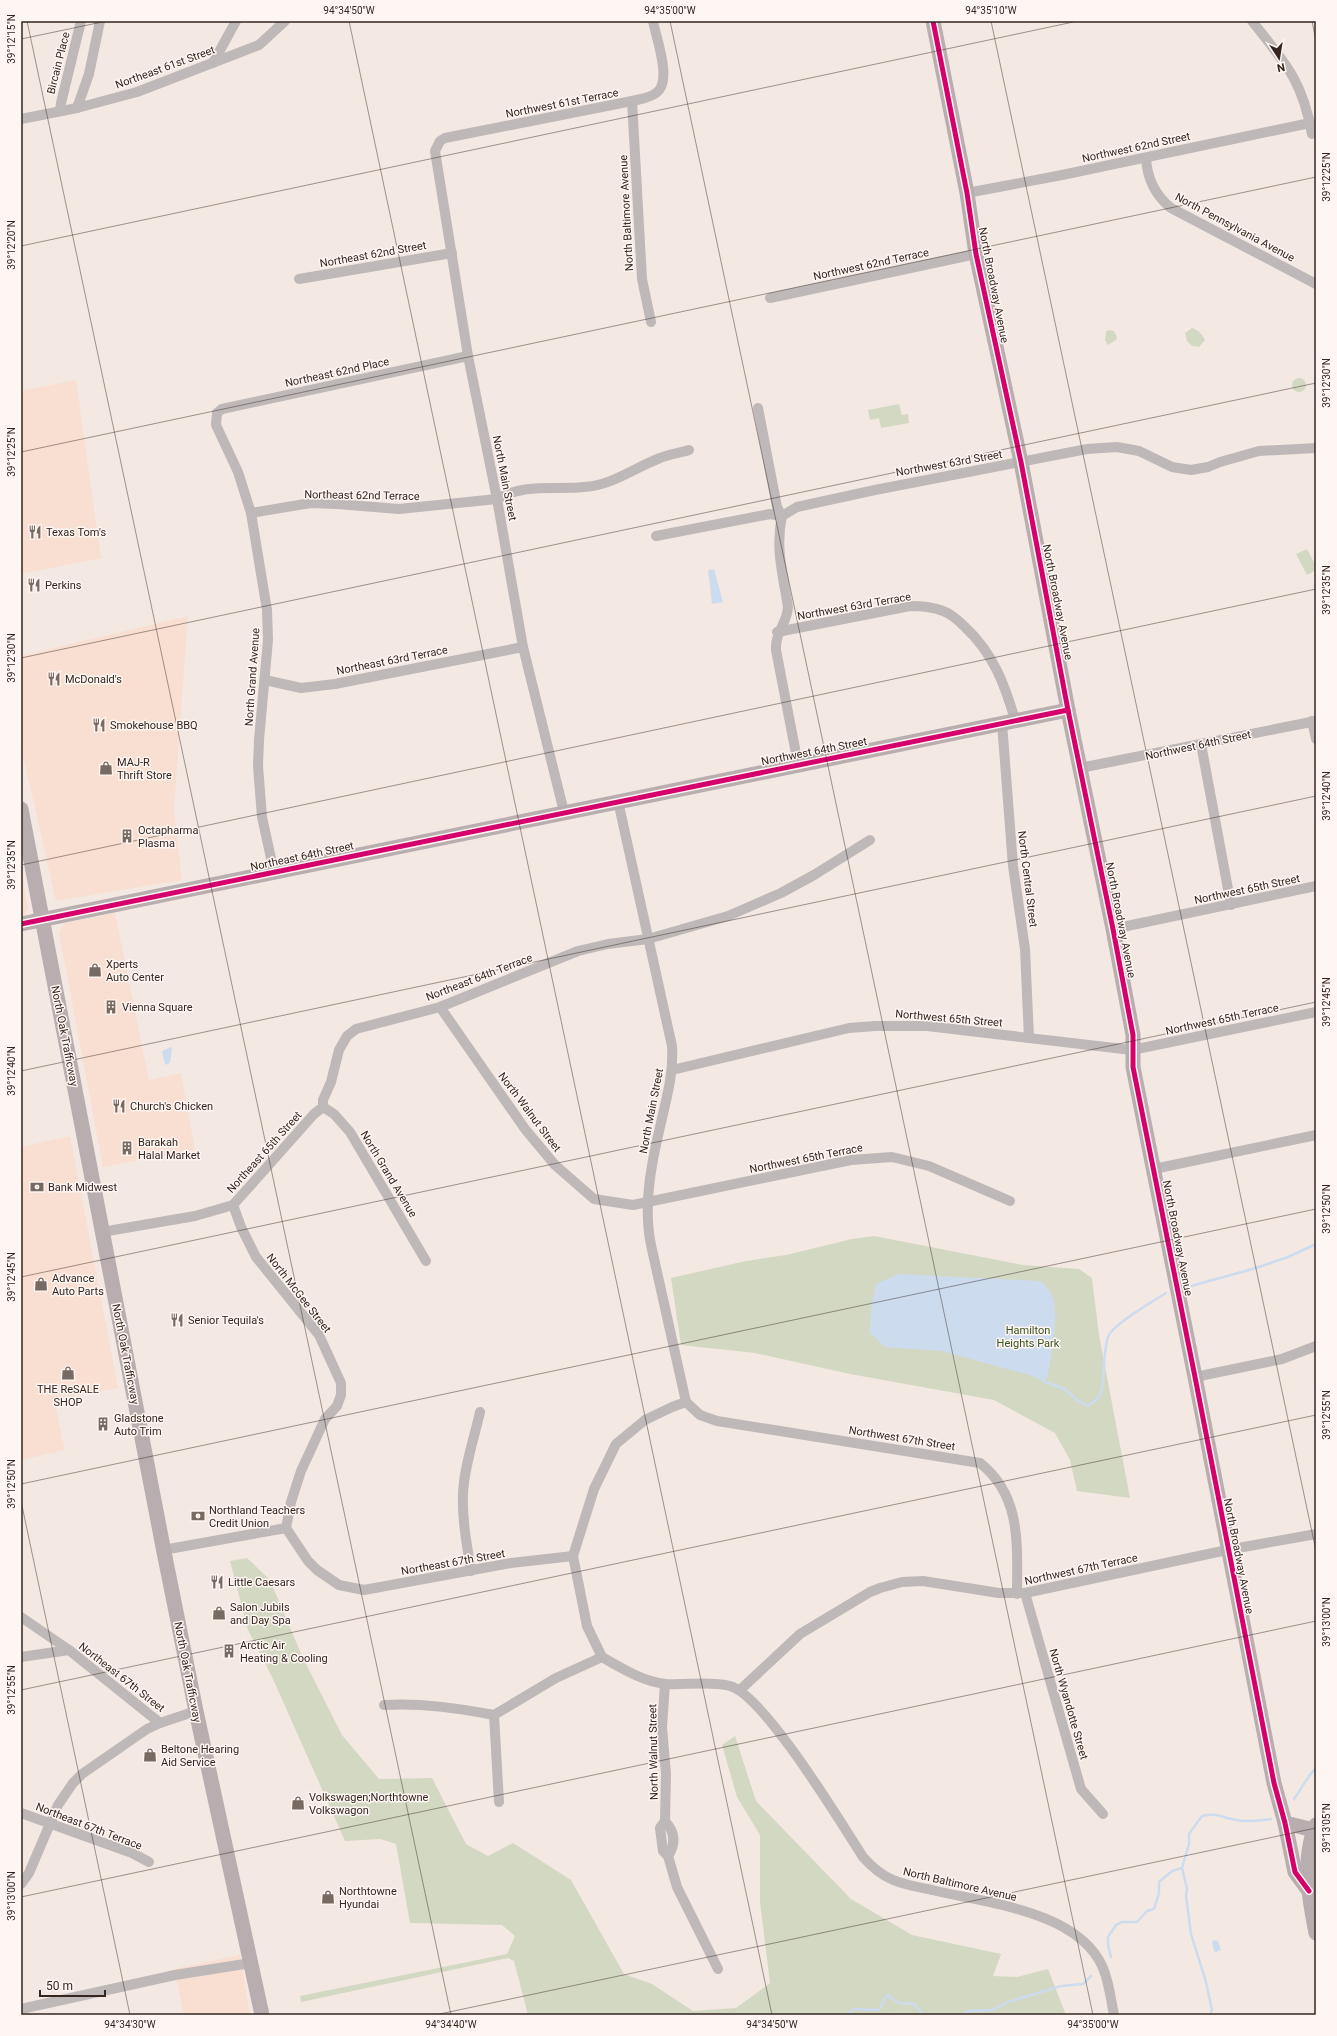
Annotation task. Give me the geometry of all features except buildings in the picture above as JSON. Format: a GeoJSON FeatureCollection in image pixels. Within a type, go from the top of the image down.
{"type":"FeatureCollection","features":[{"type":"Feature","properties":{"kind":"street","name":"Bircain Place"},"geometry":{"type":"LineString","coordinates":[[60,111],[81,21]]}},
{"type":"Feature","properties":{"kind":"street"},"geometry":{"type":"LineString","coordinates":[[77,108],[89,74],[100,21]]}},
{"type":"Feature","properties":{"kind":"street"},"geometry":{"type":"LineString","coordinates":[[213,62],[236,21]]}},
{"type":"Feature","properties":{"kind":"street","name":"Northeast 61st Street"},"geometry":{"type":"LineString","coordinates":[[21,119],[77,108],[137,92],[259,45],[285,21]]}},
{"type":"Feature","properties":{"kind":"street","name":"Northwest 61st Terrace"},"geometry":{"type":"LineString","coordinates":[[437,145],[445,138],[632,101],[650,96],[660,89],[664,78],[653,21]]}},
{"type":"Feature","properties":{"kind":"street","name":"North Broadway Avenue"},"geometry":{"type":"LineString","coordinates":[[933,21],[967,193],[976,254],[1021,462],[1068,710],[1113,928],[1133,1035],[1133,1067],[1274,1783],[1285,1823],[1295,1872],[1309,1891]]}},
{"type":"Feature","properties":{"kind":"street"},"geometry":{"type":"LineString","coordinates":[[1252,21],[1291,70],[1304,98],[1312,134]]}},
{"type":"Feature","properties":{"kind":"street","name":"North Baltimore Avenue"},"geometry":{"type":"LineString","coordinates":[[632,101],[642,279],[651,322]]}},
{"type":"Feature","properties":{"kind":"street","name":"Northwest 62nd Street"},"geometry":{"type":"LineString","coordinates":[[967,193],[1146,158],[1310,123]]}},
{"type":"Feature","properties":{"kind":"street","name":"North Main Street"},"geometry":{"type":"LineString","coordinates":[[437,145],[435,151],[468,356],[497,499],[523,647],[564,812]]}},
{"type":"Feature","properties":{"kind":"street","name":"North Pennsylvania Avenue"},"geometry":{"type":"LineString","coordinates":[[1146,158],[1151,183],[1157,194],[1171,208],[1316,284]]}},
{"type":"Feature","properties":{"kind":"street","name":"Northeast 62nd Street"},"geometry":{"type":"LineString","coordinates":[[299,279],[452,253]]}},
{"type":"Feature","properties":{"kind":"street","name":"Northwest 62nd Terrace"},"geometry":{"type":"LineString","coordinates":[[770,298],[976,254]]}},
{"type":"Feature","properties":{"kind":"street","name":"Northeast 62nd Place"},"geometry":{"type":"LineString","coordinates":[[216,419],[222,408],[468,356]]}},
{"type":"Feature","properties":{"kind":"street"},"geometry":{"type":"LineString","coordinates":[[758,408],[777,507],[782,516],[778,534],[778,547],[788,615],[777,632],[776,650],[798,764]]}},
{"type":"Feature","properties":{"kind":"street","name":"North Grand Avenue"},"geometry":{"type":"LineString","coordinates":[[216,419],[216,424],[238,472],[251,513],[267,610],[268,640],[259,740],[260,792],[262,817],[274,872]]}},
{"type":"Feature","properties":{"kind":"street","name":"Northwest 63rd Street"},"geometry":{"type":"LineString","coordinates":[[782,516],[797,507],[942,475],[1087,449],[1117,447],[1139,451],[1172,467],[1191,470],[1208,467],[1259,451],[1316,448]]}},
{"type":"Feature","properties":{"kind":"street","name":"Northeast 62nd Terrace"},"geometry":{"type":"LineString","coordinates":[[251,513],[311,503],[399,509],[497,499],[533,488],[584,487],[598,485],[623,476],[659,458],[690,450]]}},
{"type":"Feature","properties":{"kind":"street"},"geometry":{"type":"LineString","coordinates":[[656,536],[770,514],[782,516]]}},
{"type":"Feature","properties":{"kind":"street","name":"Northwest 63rd Terrace"},"geometry":{"type":"LineString","coordinates":[[777,632],[910,606],[944,611],[956,618],[968,629],[994,661],[1006,689],[1009,722]]}},
{"type":"Feature","properties":{"kind":"street","name":"Northeast 63rd Terrace"},"geometry":{"type":"LineString","coordinates":[[264,680],[301,688],[328,685],[523,647]]}},
{"type":"Feature","properties":{"kind":"street","name":"Northwest 64th Street"},"geometry":{"type":"LineString","coordinates":[[564,812],[1068,710]]}},
{"type":"Feature","properties":{"kind":"street"},"geometry":{"type":"LineString","coordinates":[[1314,721],[1316,740]]}},
{"type":"Feature","properties":{"kind":"street","name":"Northwest 64th Street"},"geometry":{"type":"LineString","coordinates":[[1080,768],[1314,721]]}},
{"type":"Feature","properties":{"kind":"street","name":"North Central Street"},"geometry":{"type":"LineString","coordinates":[[1009,722],[1013,866],[1025,949],[1029,1038]]}},
{"type":"Feature","properties":{"kind":"street"},"geometry":{"type":"LineString","coordinates":[[1200,744],[1231,905]]}},
{"type":"Feature","properties":{"kind":"street","name":"North Main Street"},"geometry":{"type":"LineString","coordinates":[[618,801],[672,1046],[672,1070],[655,1149],[648,1202],[647,1227],[686,1402]]}},
{"type":"Feature","properties":{"kind":"street","name":"North Oak Trafficway"},"geometry":{"type":"LineString","coordinates":[[21,809],[196,1712],[262,2015]]}},
{"type":"Feature","properties":{"kind":"street","name":"Northeast 64th Street"},"geometry":{"type":"LineString","coordinates":[[21,924],[564,812]]}},
{"type":"Feature","properties":{"kind":"street","name":"Northeast 64th Terrace"},"geometry":{"type":"LineString","coordinates":[[323,1107],[323,1100],[331,1082],[339,1050],[348,1036],[356,1029],[440,1007],[578,951],[608,944],[648,939],[700,925],[754,905],[814,875],[870,840]]}},
{"type":"Feature","properties":{"kind":"street","name":"Northwest 65th Street"},"geometry":{"type":"LineString","coordinates":[[1113,928],[1231,905],[1316,886]]}},
{"type":"Feature","properties":{"kind":"street","name":"North Walnut Street"},"geometry":{"type":"LineString","coordinates":[[440,1007],[525,1129],[555,1165],[594,1199],[633,1205],[648,1202]]}},
{"type":"Feature","properties":{"kind":"street","name":"Northwest 65th Terrace"},"geometry":{"type":"LineString","coordinates":[[1132,1050],[1316,1012]]}},
{"type":"Feature","properties":{"kind":"street","name":"Northwest 65th Street"},"geometry":{"type":"LineString","coordinates":[[672,1070],[849,1028],[875,1026],[927,1026],[1132,1050]]}},
{"type":"Feature","properties":{"kind":"street","name":"North Grand Avenue"},"geometry":{"type":"LineString","coordinates":[[323,1107],[338,1118],[350,1132],[426,1261]]}},
{"type":"Feature","properties":{"kind":"street","name":"Northeast 65th Street"},"geometry":{"type":"LineString","coordinates":[[102,1232],[195,1216],[233,1205],[314,1114],[323,1107]]}},
{"type":"Feature","properties":{"kind":"street"},"geometry":{"type":"LineString","coordinates":[[1154,1169],[1316,1135]]}},
{"type":"Feature","properties":{"kind":"street","name":"Northwest 65th Terrace"},"geometry":{"type":"LineString","coordinates":[[648,1202],[851,1160],[892,1158],[929,1166],[1010,1201]]}},
{"type":"Feature","properties":{"kind":"street","name":"North McGee Street"},"geometry":{"type":"LineString","coordinates":[[233,1205],[241,1227],[256,1257],[319,1335],[341,1382],[341,1395],[337,1406],[325,1420],[301,1470],[291,1502],[286,1528]]}},
{"type":"Feature","properties":{"kind":"street"},"geometry":{"type":"LineString","coordinates":[[1195,1377],[1282,1360],[1316,1346]]}},
{"type":"Feature","properties":{"kind":"street"},"geometry":{"type":"LineString","coordinates":[[686,1402],[645,1420],[616,1444],[594,1489],[573,1556],[587,1626],[602,1657],[637,1675],[665,1684],[724,1685],[740,1690]]}},
{"type":"Feature","properties":{"kind":"street","name":"Northwest 67th Street"},"geometry":{"type":"LineString","coordinates":[[686,1402],[700,1415],[711,1419],[980,1464],[999,1481],[1009,1498],[1016,1539],[1021,1593]]}},
{"type":"Feature","properties":{"kind":"street"},"geometry":{"type":"LineString","coordinates":[[471,1571],[463,1513],[463,1493],[465,1473],[480,1412]]}},
{"type":"Feature","properties":{"kind":"street"},"geometry":{"type":"LineString","coordinates":[[164,1550],[286,1528]]}},
{"type":"Feature","properties":{"kind":"street","name":"Northeast 67th Street"},"geometry":{"type":"LineString","coordinates":[[286,1528],[308,1561],[317,1570],[339,1585],[352,1589],[364,1590],[531,1560],[573,1556]]}},
{"type":"Feature","properties":{"kind":"street","name":"Northwest 67th Terrace"},"geometry":{"type":"LineString","coordinates":[[740,1690],[800,1634],[880,1588],[902,1582],[924,1581],[999,1593],[1021,1593],[1228,1550],[1316,1534]]}},
{"type":"Feature","properties":{"kind":"street","name":"North Wyandotte Street"},"geometry":{"type":"LineString","coordinates":[[1021,1593],[1081,1789],[1103,1814]]}},
{"type":"Feature","properties":{"kind":"street"},"geometry":{"type":"LineString","coordinates":[[21,1617],[69,1650]]}},
{"type":"Feature","properties":{"kind":"street","name":"Northeast 67th Street"},"geometry":{"type":"LineString","coordinates":[[21,1657],[69,1650],[160,1723]]}},
{"type":"Feature","properties":{"kind":"street"},"geometry":{"type":"LineString","coordinates":[[384,1705],[416,1704],[462,1709],[494,1715],[556,1678],[602,1657]]}},
{"type":"Feature","properties":{"kind":"street","name":"North Walnut Street"},"geometry":{"type":"LineString","coordinates":[[665,1684],[662,1726],[666,1774],[665,1821],[660,1828],[663,1851],[668,1856],[677,1887],[718,1969]]}},
{"type":"Feature","properties":{"kind":"street","name":"North Baltimore Avenue"},"geometry":{"type":"LineString","coordinates":[[740,1690],[767,1717],[784,1739],[863,1857],[881,1875],[904,1885],[1046,1917],[1070,1929],[1089,1946],[1103,1967],[1114,2015]]}},
{"type":"Feature","properties":{"kind":"street"},"geometry":{"type":"LineString","coordinates":[[21,1884],[29,1873],[52,1816],[61,1799],[82,1774],[160,1723],[196,1712]]}},
{"type":"Feature","properties":{"kind":"street"},"geometry":{"type":"LineString","coordinates":[[494,1715],[499,1802]]}},
{"type":"Feature","properties":{"kind":"street","name":"Northeast 67th Terrace"},"geometry":{"type":"LineString","coordinates":[[21,1813],[132,1853],[149,1862]]}},
{"type":"Feature","properties":{"kind":"street"},"geometry":{"type":"LineString","coordinates":[[1285,1823],[1315,1827],[1309,1857],[1309,1891],[1316,1933]]}},
{"type":"Feature","properties":{"kind":"street"},"geometry":{"type":"LineString","coordinates":[[21,2009],[175,1975],[251,1963]]}},
{"type":"Feature","properties":{"kind":"shaded area"},"geometry":{"type":"Polygon","coordinates":[[[76,380],[101,558],[21,574],[21,391],[76,380]]]}},
{"type":"Feature","properties":{"kind":"shaded area"},"geometry":{"type":"Polygon","coordinates":[[[188,616],[174,810],[182,880],[56,901],[21,746],[21,656],[188,616]]]}},
{"type":"Feature","properties":{"kind":"shaded area"},"geometry":{"type":"Polygon","coordinates":[[[21,866],[28,908],[25,916],[21,918],[21,866]]]}},
{"type":"Feature","properties":{"kind":"shaded area"},"geometry":{"type":"Polygon","coordinates":[[[115,913],[149,1080],[181,1073],[195,1150],[103,1167],[59,933],[64,924],[115,913]]]}},
{"type":"Feature","properties":{"kind":"shaded area"},"geometry":{"type":"Polygon","coordinates":[[[70,1136],[118,1388],[54,1400],[65,1450],[21,1460],[21,1147],[70,1136]]]}},
{"type":"Feature","properties":{"kind":"shaded area"},"geometry":{"type":"Polygon","coordinates":[[[240,1955],[250,2015],[184,2015],[174,1969],[240,1955]]]}},
{"type":"Feature","properties":{"kind":"green space"},"geometry":{"type":"Polygon","coordinates":[[[1192,328],[1200,332],[1205,340],[1199,347],[1192,346],[1187,341],[1185,333],[1192,328]]]}},
{"type":"Feature","properties":{"kind":"green space"},"geometry":{"type":"Polygon","coordinates":[[[1108,330],[1114,331],[1117,337],[1116,340],[1108,345],[1105,340],[1106,332],[1108,330]]]}},
{"type":"Feature","properties":{"kind":"green space"},"geometry":{"type":"Polygon","coordinates":[[[1296,378],[1302,378],[1306,382],[1306,388],[1302,392],[1296,392],[1292,388],[1292,382],[1296,378]]]}},
{"type":"Feature","properties":{"kind":"green space"},"geometry":{"type":"Polygon","coordinates":[[[899,404],[902,415],[908,414],[909,423],[881,428],[879,418],[870,420],[868,410],[899,404]]]}},
{"type":"Feature","properties":{"kind":"green space"},"geometry":{"type":"Polygon","coordinates":[[[1307,549],[1316,566],[1316,570],[1307,575],[1296,554],[1307,549]]]}},
{"type":"Feature","properties":{"kind":"green space","name":"Hamilton Heights Park"},"geometry":{"type":"Polygon","coordinates":[[[874,1236],[1023,1265],[1079,1269],[1092,1278],[1099,1335],[1130,1498],[1077,1491],[1070,1460],[1055,1433],[994,1400],[850,1374],[755,1353],[681,1345],[671,1278],[746,1261],[786,1255],[852,1239],[874,1236]]]}},
{"type":"Feature","properties":{"kind":"green space"},"geometry":{"type":"Polygon","coordinates":[[[247,1558],[270,1580],[302,1656],[342,1735],[379,1779],[432,1778],[466,1844],[488,1856],[513,1843],[571,1880],[624,1974],[652,1984],[693,2011],[736,2008],[770,1983],[760,1902],[760,1835],[737,1797],[722,1745],[735,1736],[756,1801],[851,1899],[912,1935],[1001,1954],[993,1976],[1017,1977],[1048,1969],[1066,2015],[528,2015],[514,1961],[508,1958],[301,2002],[300,1996],[507,1954],[515,1936],[502,1925],[410,1923],[396,1844],[380,1839],[345,1841],[273,1679],[248,1630],[230,1561],[247,1558]]]}},
{"type":"Feature","properties":{"kind":"water"},"geometry":{"type":"Polygon","coordinates":[[[714,569],[723,602],[712,604],[708,570],[714,569]]]}},
{"type":"Feature","properties":{"kind":"water"},"geometry":{"type":"Polygon","coordinates":[[[171,1047],[170,1063],[165,1065],[162,1051],[171,1047]]]}},
{"type":"Feature","properties":{"kind":"water"},"geometry":{"type":"Polygon","coordinates":[[[899,1274],[1040,1281],[1051,1295],[1054,1301],[1055,1309],[1054,1340],[1047,1378],[1043,1381],[1033,1376],[942,1351],[885,1347],[870,1333],[871,1308],[876,1284],[899,1274]]]}},
{"type":"Feature","properties":{"kind":"water"},"geometry":{"type":"Polygon","coordinates":[[[1215,1940],[1218,1941],[1221,1950],[1216,1952],[1214,1951],[1212,1942],[1215,1940]]]}},
{"type":"Feature","properties":{"kind":"waterway"},"geometry":{"type":"LineString","coordinates":[[1191,1286],[1256,1268],[1288,1257],[1316,1244]]}},
{"type":"Feature","properties":{"kind":"waterway"},"geometry":{"type":"LineString","coordinates":[[1043,1381],[1065,1389],[1077,1400],[1088,1406],[1098,1398],[1101,1393],[1105,1350],[1109,1335],[1119,1324],[1166,1293]]}},
{"type":"Feature","properties":{"kind":"waterway"},"geometry":{"type":"LineString","coordinates":[[1294,1799],[1316,1768]]}},
{"type":"Feature","properties":{"kind":"waterway"},"geometry":{"type":"LineString","coordinates":[[1111,1957],[1108,1937],[1116,1925],[1122,1922],[1137,1922],[1147,1911],[1154,1909],[1159,1893],[1159,1882],[1172,1871],[1182,1868],[1189,1844],[1189,1834],[1202,1816],[1215,1815],[1244,1821],[1271,1819]]}},
{"type":"Feature","properties":{"kind":"waterway"},"geometry":{"type":"LineString","coordinates":[[1182,1868],[1187,1889],[1186,1896],[1191,1934],[1206,1982],[1212,2010],[1210,2015]]}},
{"type":"Feature","properties":{"kind":"waterway"},"geometry":{"type":"LineString","coordinates":[[962,2015],[969,2011],[993,2010],[1008,2002],[1061,1986],[1083,1984],[1091,1976]]}},
{"type":"Feature","properties":{"kind":"waterway"},"geometry":{"type":"LineString","coordinates":[[847,2015],[854,2009],[879,2010],[887,1995],[899,2003],[914,2004],[924,2015]]}},
{"type":"Feature","properties":{"kind":"cycle path"},"geometry":{"type":"LineString","coordinates":[[933,21],[967,193],[976,254],[1021,462],[1068,710],[1113,929],[1133,1035],[1133,1067],[1274,1783],[1285,1823],[1295,1872],[1309,1891]]}},
{"type":"Feature","properties":{"kind":"cycle path"},"geometry":{"type":"LineString","coordinates":[[21,924],[1068,710]]}},
{"type":"Feature","properties":{"kind":"place","name":"Texas Tom's"},"geometry":{"type":"Point","coordinates":[35,532]}},
{"type":"Feature","properties":{"kind":"place","name":"Perkins"},"geometry":{"type":"Point","coordinates":[34,585]}},
{"type":"Feature","properties":{"kind":"place","name":"McDonald's"},"geometry":{"type":"Point","coordinates":[54,679]}},
{"type":"Feature","properties":{"kind":"place","name":"Smokehouse BBQ"},"geometry":{"type":"Point","coordinates":[99,725]}},
{"type":"Feature","properties":{"kind":"place","name":"MAJ-R Thrift Store"},"geometry":{"type":"Point","coordinates":[106,768]}},
{"type":"Feature","properties":{"kind":"place","name":"Octapharma Plasma"},"geometry":{"type":"Point","coordinates":[127,836]}},
{"type":"Feature","properties":{"kind":"place","name":"Xperts Auto Center"},"geometry":{"type":"Point","coordinates":[95,970]}},
{"type":"Feature","properties":{"kind":"place","name":"Vienna Square"},"geometry":{"type":"Point","coordinates":[111,1007]}},
{"type":"Feature","properties":{"kind":"place","name":"Church's Chicken"},"geometry":{"type":"Point","coordinates":[119,1106]}},
{"type":"Feature","properties":{"kind":"place","name":"Barakah Halal Market"},"geometry":{"type":"Point","coordinates":[127,1148]}},
{"type":"Feature","properties":{"kind":"place","name":"Bank Midwest"},"geometry":{"type":"Point","coordinates":[37,1187]}},
{"type":"Feature","properties":{"kind":"place","name":"Advance Auto Parts"},"geometry":{"type":"Point","coordinates":[41,1284]}},
{"type":"Feature","properties":{"kind":"place","name":"Senior Tequila's"},"geometry":{"type":"Point","coordinates":[177,1320]}},
{"type":"Feature","properties":{"kind":"place","name":"THE ReSALE SHOP"},"geometry":{"type":"Point","coordinates":[68,1373]}},
{"type":"Feature","properties":{"kind":"place","name":"Gladstone Auto Trim"},"geometry":{"type":"Point","coordinates":[103,1424]}},
{"type":"Feature","properties":{"kind":"place","name":"Northland Teachers Credit Union"},"geometry":{"type":"Point","coordinates":[198,1516]}},
{"type":"Feature","properties":{"kind":"place","name":"Little Caesars"},"geometry":{"type":"Point","coordinates":[217,1582]}},
{"type":"Feature","properties":{"kind":"place","name":"Salon Jubils and Day Spa"},"geometry":{"type":"Point","coordinates":[219,1613]}},
{"type":"Feature","properties":{"kind":"place","name":"Arctic Air Heating & Cooling"},"geometry":{"type":"Point","coordinates":[229,1651]}},
{"type":"Feature","properties":{"kind":"place","name":"Beltone Hearing Aid Service"},"geometry":{"type":"Point","coordinates":[150,1755]}},
{"type":"Feature","properties":{"kind":"place","name":"Volkswagen;Northtowne Volkswagon"},"geometry":{"type":"Point","coordinates":[298,1803]}},
{"type":"Feature","properties":{"kind":"place","name":"Northtowne Hyundai"},"geometry":{"type":"Point","coordinates":[328,1897]}}]}
